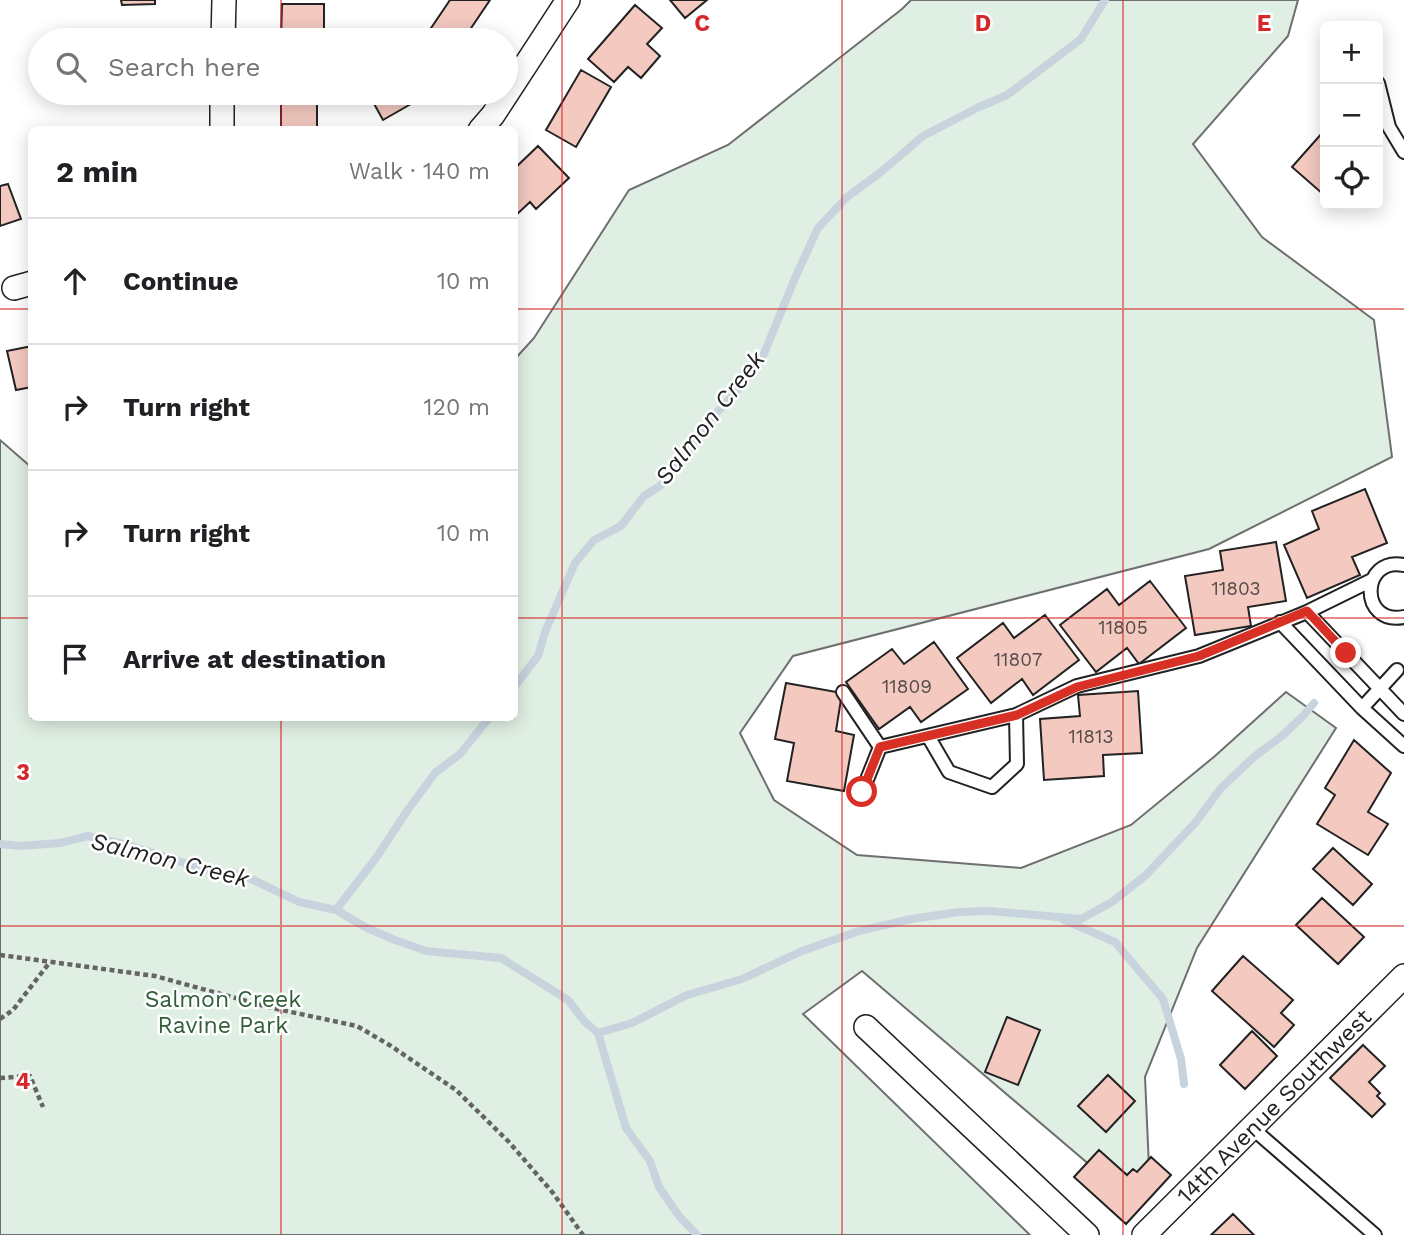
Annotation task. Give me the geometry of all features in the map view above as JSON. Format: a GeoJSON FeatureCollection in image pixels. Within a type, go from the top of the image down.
{"type":"FeatureCollection","features":[{"type":"Feature","properties":{"kind":"street"},"geometry":{"type":"LineString","coordinates":[[223,28],[224,0]]}},
{"type":"Feature","properties":{"kind":"street"},"geometry":{"type":"LineString","coordinates":[[518,77],[568,0]]}},
{"type":"Feature","properties":{"kind":"street"},"geometry":{"type":"LineString","coordinates":[[222,105],[222,126]]}},
{"type":"Feature","properties":{"kind":"street"},"geometry":{"type":"LineString","coordinates":[[483,126],[500,105]]}},
{"type":"Feature","properties":{"kind":"street","name":"14th Avenue Southwest"},"geometry":{"type":"LineString","coordinates":[[1144,1235],[1404,976]]}},
{"type":"Feature","properties":{"kind":"street"},"geometry":{"type":"LineString","coordinates":[[866,1027],[1087,1235]]}},
{"type":"Feature","properties":{"kind":"lane"},"geometry":{"type":"LineString","coordinates":[[1378,84],[1389,127],[1404,152]]}},
{"type":"Feature","properties":{"kind":"lane"},"geometry":{"type":"LineString","coordinates":[[1404,565],[1382,568],[1372,580],[1370,590],[1375,608],[1382,614],[1391,618],[1404,617]]}},
{"type":"Feature","properties":{"kind":"lane"},"geometry":{"type":"LineString","coordinates":[[880,747],[1017,715],[1077,687],[1199,656],[1307,611],[1372,580]]}},
{"type":"Feature","properties":{"kind":"lane"},"geometry":{"type":"LineString","coordinates":[[1307,611],[1404,714]]}},
{"type":"Feature","properties":{"kind":"lane"},"geometry":{"type":"LineString","coordinates":[[1280,622],[1362,708],[1404,746]]}},
{"type":"Feature","properties":{"kind":"lane"},"geometry":{"type":"LineString","coordinates":[[1362,708],[1397,670]]}},
{"type":"Feature","properties":{"kind":"lane"},"geometry":{"type":"LineString","coordinates":[[843,692],[880,747]]}},
{"type":"Feature","properties":{"kind":"lane"},"geometry":{"type":"LineString","coordinates":[[928,736],[949,772],[992,788],[1017,764],[1017,715]]}},
{"type":"Feature","properties":{"kind":"lane"},"geometry":{"type":"LineString","coordinates":[[862,792],[880,747]]}},
{"type":"Feature","properties":{"kind":"lane"},"geometry":{"type":"LineString","coordinates":[[1252,1128],[1375,1235]]}},
{"type":"Feature","properties":{"kind":"path"},"geometry":{"type":"LineString","coordinates":[[0,955],[155,976],[272,1008],[356,1026],[456,1090],[509,1142],[554,1193],[583,1235]]}},
{"type":"Feature","properties":{"kind":"path"},"geometry":{"type":"LineString","coordinates":[[0,1019],[13,1010],[50,962]]}},
{"type":"Feature","properties":{"kind":"path"},"geometry":{"type":"LineString","coordinates":[[0,1078],[30,1076],[43,1107]]}},
{"type":"Feature","properties":{"kind":"green space","name":"Salmon Creek Ravine Park"},"geometry":{"type":"Polygon","coordinates":[[[911,0],[1298,0],[1288,36],[1193,144],[1262,237],[1374,320],[1392,457],[1209,549],[793,656],[740,733],[774,800],[857,855],[1021,868],[1131,825],[1215,756],[1286,692],[1336,728],[1197,948],[1145,1077],[1149,1167],[1125,1195],[862,971],[803,1014],[1030,1235],[0,1235],[0,440],[28,464],[28,721],[518,721],[518,356],[534,338],[629,190],[728,145],[911,0]]]}},
{"type":"Feature","properties":{"kind":"building"},"geometry":{"type":"Polygon","coordinates":[[[121,0],[155,0],[155,4],[122,5],[121,0]]]}},
{"type":"Feature","properties":{"kind":"building"},"geometry":{"type":"Polygon","coordinates":[[[450,0],[490,0],[471,28],[431,28],[450,0]]]}},
{"type":"Feature","properties":{"kind":"building"},"geometry":{"type":"Polygon","coordinates":[[[670,0],[707,0],[685,18],[670,0]]]}},
{"type":"Feature","properties":{"kind":"building"},"geometry":{"type":"Polygon","coordinates":[[[282,4],[324,4],[324,28],[281,28],[282,4]]]}},
{"type":"Feature","properties":{"kind":"building"},"geometry":{"type":"Polygon","coordinates":[[[635,5],[662,28],[647,44],[660,56],[641,78],[628,67],[614,82],[588,59],[635,5]]]}},
{"type":"Feature","properties":{"kind":"building"},"geometry":{"type":"Polygon","coordinates":[[[581,70],[611,87],[576,147],[546,130],[581,70]]]}},
{"type":"Feature","properties":{"kind":"building"},"geometry":{"type":"Polygon","coordinates":[[[281,105],[317,105],[317,126],[281,126],[281,105]]]}},
{"type":"Feature","properties":{"kind":"building"},"geometry":{"type":"Polygon","coordinates":[[[375,105],[409,105],[383,120],[375,105]]]}},
{"type":"Feature","properties":{"kind":"building"},"geometry":{"type":"Polygon","coordinates":[[[1320,135],[1320,192],[1292,167],[1320,135]]]}},
{"type":"Feature","properties":{"kind":"building"},"geometry":{"type":"Polygon","coordinates":[[[538,146],[569,178],[536,209],[530,202],[518,213],[518,165],[538,146]]]}},
{"type":"Feature","properties":{"kind":"building"},"geometry":{"type":"Polygon","coordinates":[[[8,184],[21,219],[0,226],[0,186],[8,184]]]}},
{"type":"Feature","properties":{"kind":"building"},"geometry":{"type":"Polygon","coordinates":[[[28,347],[28,388],[16,390],[7,351],[28,347]]]}},
{"type":"Feature","properties":{"kind":"building"},"geometry":{"type":"Polygon","coordinates":[[[1365,489],[1387,543],[1352,557],[1360,575],[1307,598],[1284,545],[1319,529],[1312,511],[1365,489]]]}},
{"type":"Feature","properties":{"kind":"building"},"geometry":{"type":"Polygon","coordinates":[[[1276,542],[1286,601],[1248,607],[1251,626],[1195,635],[1185,576],[1223,570],[1220,551],[1276,542]]]}},
{"type":"Feature","properties":{"kind":"building"},"geometry":{"type":"Polygon","coordinates":[[[1150,581],[1186,628],[1139,664],[1127,648],[1096,672],[1060,625],[1107,589],[1119,605],[1150,581]]]}},
{"type":"Feature","properties":{"kind":"building"},"geometry":{"type":"Polygon","coordinates":[[[1045,615],[1079,660],[1033,695],[1022,679],[991,703],[957,658],[1003,623],[1014,638],[1045,615]]]}},
{"type":"Feature","properties":{"kind":"building"},"geometry":{"type":"Polygon","coordinates":[[[934,642],[968,689],[921,722],[910,707],[879,729],[846,682],[892,649],[904,664],[934,642]]]}},
{"type":"Feature","properties":{"kind":"building"},"geometry":{"type":"Polygon","coordinates":[[[786,683],[842,693],[836,731],[854,735],[844,791],[787,781],[794,743],[775,739],[786,683]]]}},
{"type":"Feature","properties":{"kind":"building"},"geometry":{"type":"Polygon","coordinates":[[[1138,691],[1142,753],[1103,755],[1104,776],[1044,780],[1040,719],[1080,716],[1078,695],[1138,691]]]}},
{"type":"Feature","properties":{"kind":"building"},"geometry":{"type":"Polygon","coordinates":[[[1354,740],[1391,773],[1368,812],[1388,824],[1368,855],[1317,824],[1335,795],[1325,788],[1354,740]]]}},
{"type":"Feature","properties":{"kind":"building"},"geometry":{"type":"Polygon","coordinates":[[[1333,848],[1372,884],[1353,905],[1313,869],[1333,848]]]}},
{"type":"Feature","properties":{"kind":"building"},"geometry":{"type":"Polygon","coordinates":[[[1322,898],[1364,937],[1338,964],[1296,925],[1322,898]]]}},
{"type":"Feature","properties":{"kind":"building"},"geometry":{"type":"Polygon","coordinates":[[[1243,956],[1293,1000],[1281,1013],[1294,1025],[1274,1047],[1212,991],[1243,956]]]}},
{"type":"Feature","properties":{"kind":"building"},"geometry":{"type":"Polygon","coordinates":[[[1007,1017],[1040,1030],[1018,1085],[985,1072],[1007,1017]]]}},
{"type":"Feature","properties":{"kind":"building"},"geometry":{"type":"Polygon","coordinates":[[[1252,1031],[1277,1056],[1245,1089],[1220,1065],[1252,1031]]]}},
{"type":"Feature","properties":{"kind":"building"},"geometry":{"type":"Polygon","coordinates":[[[1363,1045],[1385,1066],[1369,1082],[1380,1093],[1377,1096],[1385,1104],[1372,1117],[1330,1078],[1363,1045]]]}},
{"type":"Feature","properties":{"kind":"building"},"geometry":{"type":"Polygon","coordinates":[[[1108,1075],[1135,1101],[1106,1132],[1078,1106],[1108,1075]]]}},
{"type":"Feature","properties":{"kind":"building"},"geometry":{"type":"Polygon","coordinates":[[[1099,1150],[1127,1175],[1133,1169],[1137,1172],[1151,1157],[1171,1175],[1126,1224],[1074,1177],[1099,1150]]]}},
{"type":"Feature","properties":{"kind":"building"},"geometry":{"type":"Polygon","coordinates":[[[1233,1214],[1254,1235],[1211,1235],[1233,1214]]]}},
{"type":"Feature","properties":{"kind":"waterway","name":"Salmon Creek"},"geometry":{"type":"LineString","coordinates":[[518,682],[538,656],[545,632],[575,563],[594,540],[621,526],[644,496],[660,486],[690,450],[707,423],[761,361],[818,228],[847,197],[923,136],[1007,95],[1081,39],[1105,0]]}},
{"type":"Feature","properties":{"kind":"waterway"},"geometry":{"type":"LineString","coordinates":[[598,1033],[632,1023],[687,995],[742,979],[802,951],[859,931],[959,912],[990,911],[1081,919],[1112,902],[1146,875],[1195,823],[1221,788],[1255,756],[1282,736],[1314,703]]}},
{"type":"Feature","properties":{"kind":"waterway","name":"Salmon Creek"},"geometry":{"type":"LineString","coordinates":[[336,910],[435,773],[460,754],[487,721]]}},
{"type":"Feature","properties":{"kind":"waterway","name":"Salmon Creek"},"geometry":{"type":"LineString","coordinates":[[0,844],[21,846],[60,843],[88,836],[128,845],[219,874],[243,875],[299,902],[336,910],[365,927],[426,951],[501,958],[568,1000],[585,1022],[598,1033],[626,1128],[650,1161],[659,1187],[679,1216],[697,1235]]}},
{"type":"Feature","properties":{"kind":"waterway"},"geometry":{"type":"LineString","coordinates":[[1064,920],[1115,942],[1163,999],[1181,1059],[1184,1084]]}},
{"type":"Feature","properties":{"kind":"route"},"geometry":{"type":"LineString","coordinates":[[862,792],[880,747],[1017,715],[1077,687],[1199,656],[1307,611],[1346,653]]}}]}
